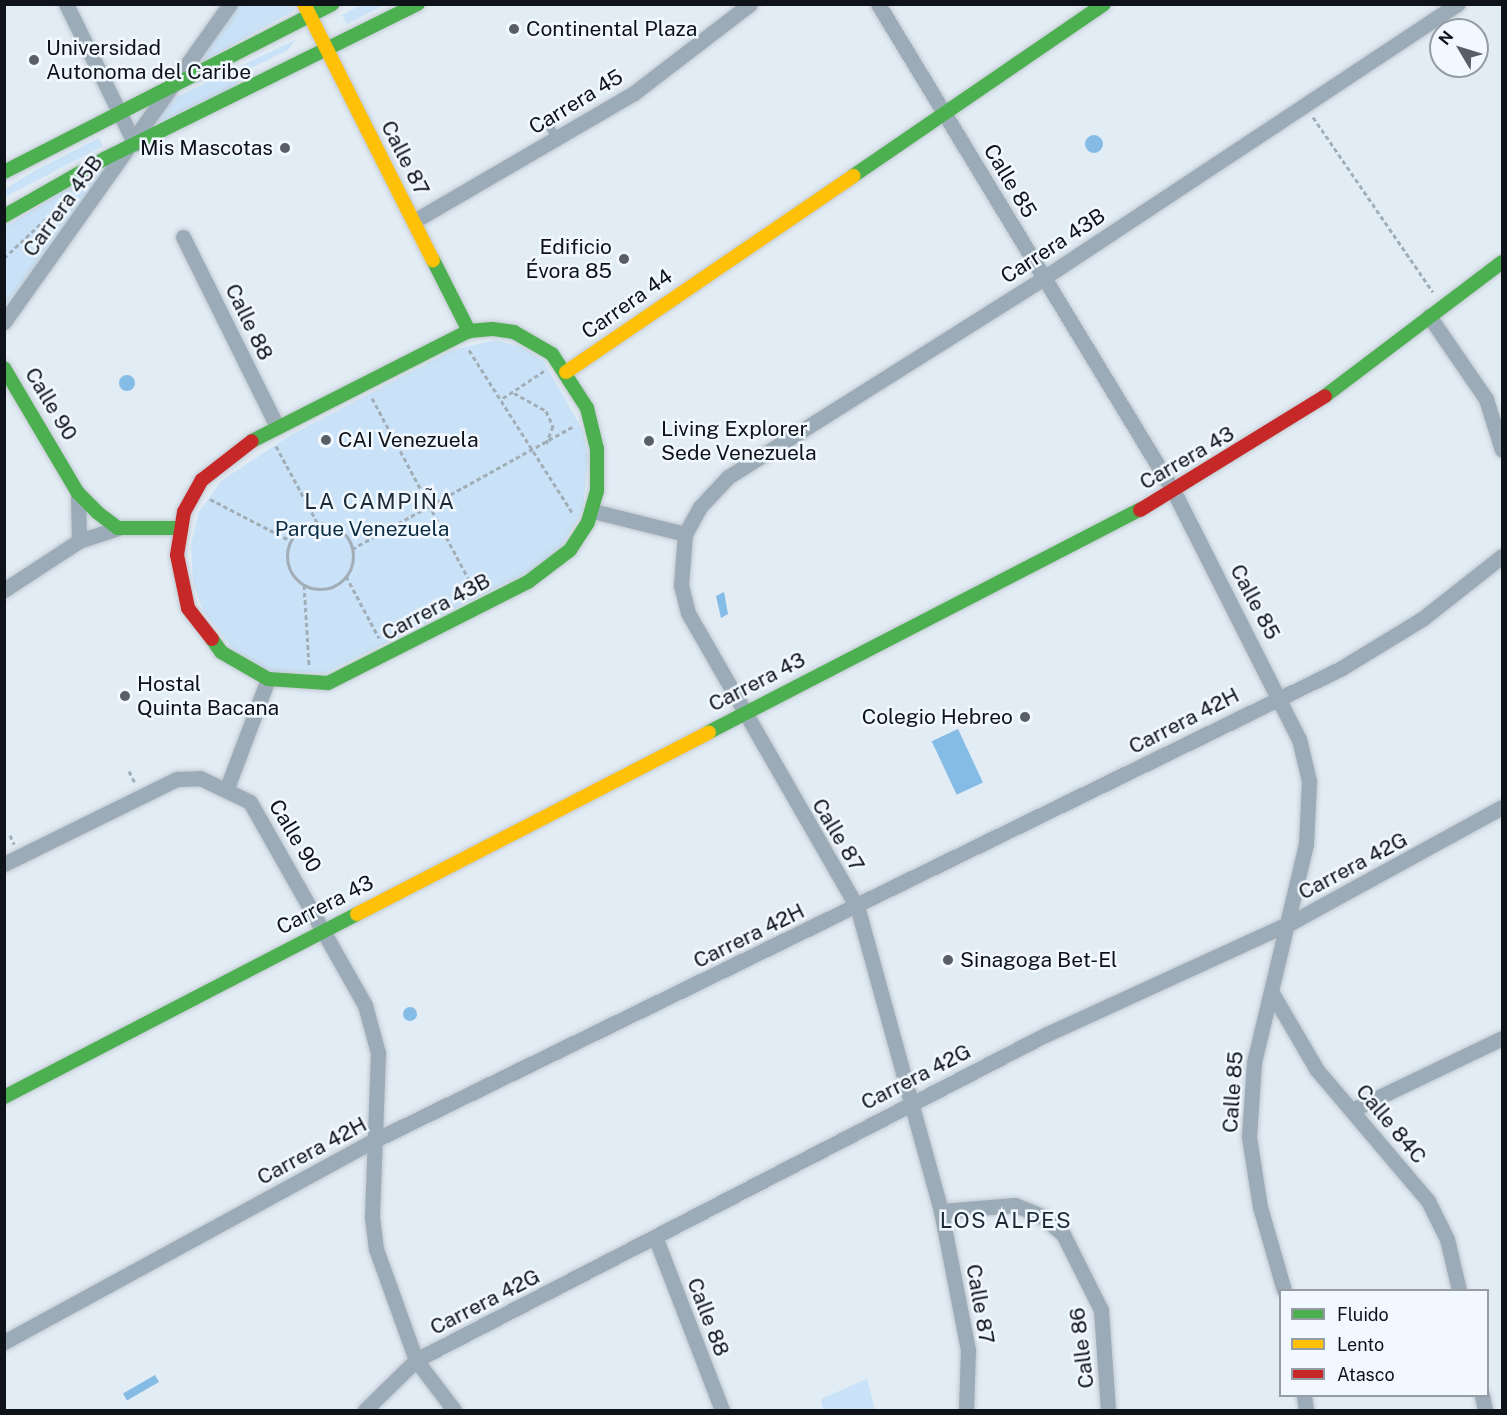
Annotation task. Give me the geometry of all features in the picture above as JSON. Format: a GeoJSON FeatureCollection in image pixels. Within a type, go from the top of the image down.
{"type":"FeatureCollection","features":[{"type":"Feature","properties":{"kind":"street"},"geometry":{"type":"LineString","coordinates":[[66,4],[135,144]]}},
{"type":"Feature","properties":{"kind":"street","name":"Carrera 45B"},"geometry":{"type":"LineString","coordinates":[[4,322],[135,144],[171,86],[230,4]]}},
{"type":"Feature","properties":{"kind":"street"},"geometry":{"type":"LineString","coordinates":[[4,171],[171,86],[307,10],[333,4]]}},
{"type":"Feature","properties":{"kind":"street"},"geometry":{"type":"LineString","coordinates":[[4,216],[135,144],[328,52],[418,4]]}},
{"type":"Feature","properties":{"kind":"street","name":"Carrera 45"},"geometry":{"type":"LineString","coordinates":[[414,221],[634,93],[750,4]]}},
{"type":"Feature","properties":{"kind":"street","name":"Calle 85"},"geometry":{"type":"LineString","coordinates":[[878,4],[1174,492],[1281,696],[1309,781],[1306,844],[1292,922],[1254,1063],[1249,1137],[1260,1207],[1284,1289]]}},
{"type":"Feature","properties":{"kind":"street","name":"Carrera 44"},"geometry":{"type":"LineString","coordinates":[[562,367],[942,110],[1104,4]]}},
{"type":"Feature","properties":{"kind":"street","name":"Carrera 43B"},"geometry":{"type":"LineString","coordinates":[[685,534],[711,492],[728,477],[1045,277],[1458,4]]}},
{"type":"Feature","properties":{"kind":"street","name":"Calle 87"},"geometry":{"type":"LineString","coordinates":[[307,10],[414,221],[464,333]]}},
{"type":"Feature","properties":{"kind":"street","name":"Calle 88"},"geometry":{"type":"LineString","coordinates":[[183,237],[272,429]]}},
{"type":"Feature","properties":{"kind":"street","name":"Carrera 43"},"geometry":{"type":"LineString","coordinates":[[4,1096],[325,928],[1174,492],[1301,414],[1503,262]]}},
{"type":"Feature","properties":{"kind":"street"},"geometry":{"type":"LineString","coordinates":[[1430,316],[1486,399],[1503,450]]}},
{"type":"Feature","properties":{"kind":"street"},"geometry":{"type":"LineString","coordinates":[[4,864],[159,784],[200,778],[227,788],[268,679],[221,652],[188,608],[180,582],[179,528],[195,492],[225,458],[272,429],[464,333],[514,332],[535,341],[562,367],[589,416],[599,469],[590,516],[685,534]]}},
{"type":"Feature","properties":{"kind":"street","name":"Calle 90"},"geometry":{"type":"LineString","coordinates":[[4,368],[78,493],[118,528]]}},
{"type":"Feature","properties":{"kind":"street","name":"Calle 90"},"geometry":{"type":"LineString","coordinates":[[78,493],[80,541]]}},
{"type":"Feature","properties":{"kind":"street","name":"Carrera 43B"},"geometry":{"type":"LineString","coordinates":[[268,679],[308,685],[354,674],[528,582],[570,550],[590,516]]}},
{"type":"Feature","properties":{"kind":"street"},"geometry":{"type":"LineString","coordinates":[[4,590],[80,541],[118,528],[179,528]]}},
{"type":"Feature","properties":{"kind":"street","name":"Calle 87"},"geometry":{"type":"LineString","coordinates":[[685,534],[684,600],[742,713],[857,907],[908,1105],[941,1211],[968,1350],[966,1410]]}},
{"type":"Feature","properties":{"kind":"street","name":"Carrera 42H"},"geometry":{"type":"LineString","coordinates":[[4,1342],[373,1141],[857,907],[1281,696],[1340,669],[1414,624],[1503,556]]}},
{"type":"Feature","properties":{"kind":"street","name":"Calle 90"},"geometry":{"type":"LineString","coordinates":[[227,788],[255,809],[325,928],[365,1005],[378,1053],[373,1141],[376,1249],[416,1360],[454,1410]]}},
{"type":"Feature","properties":{"kind":"street","name":"Carrera 42G"},"geometry":{"type":"LineString","coordinates":[[365,1410],[416,1360],[656,1239],[908,1105],[1292,922],[1503,807]]}},
{"type":"Feature","properties":{"kind":"street","name":"Calle 84C"},"geometry":{"type":"LineString","coordinates":[[1272,993],[1317,1070],[1428,1201],[1447,1239],[1459,1289]]}},
{"type":"Feature","properties":{"kind":"street"},"geometry":{"type":"LineString","coordinates":[[1352,1110],[1503,1038]]}},
{"type":"Feature","properties":{"kind":"street","name":"Calle 86"},"geometry":{"type":"LineString","coordinates":[[941,1211],[984,1204],[1031,1210],[1054,1224],[1071,1245],[1101,1310],[1108,1410]]}},
{"type":"Feature","properties":{"kind":"street","name":"Calle 88"},"geometry":{"type":"LineString","coordinates":[[656,1239],[722,1410]]}},
{"type":"Feature","properties":{"kind":"lane"},"geometry":{"type":"LineString","coordinates":[[548,123],[556,138]]}},
{"type":"Feature","properties":{"kind":"path"},"geometry":{"type":"LineString","coordinates":[[1305,105],[1443,306]]}},
{"type":"Feature","properties":{"kind":"path"},"geometry":{"type":"LineString","coordinates":[[4,258],[53,211]]}},
{"type":"Feature","properties":{"kind":"path"},"geometry":{"type":"LineString","coordinates":[[464,333],[503,398],[529,451],[574,516],[590,516]]}},
{"type":"Feature","properties":{"kind":"path"},"geometry":{"type":"LineString","coordinates":[[503,398],[562,367]]}},
{"type":"Feature","properties":{"kind":"path"},"geometry":{"type":"LineString","coordinates":[[364,383],[478,598]]}},
{"type":"Feature","properties":{"kind":"path"},"geometry":{"type":"LineString","coordinates":[[514,393],[546,411],[553,426],[545,444]]}},
{"type":"Feature","properties":{"kind":"path"},"geometry":{"type":"LineString","coordinates":[[352,549],[429,505],[545,444],[589,416]]}},
{"type":"Feature","properties":{"kind":"path"},"geometry":{"type":"LineString","coordinates":[[272,429],[317,522],[340,530],[352,549],[346,576],[383,645]]}},
{"type":"Feature","properties":{"kind":"path"},"geometry":{"type":"LineString","coordinates":[[195,492],[291,541]]}},
{"type":"Feature","properties":{"kind":"path"},"geometry":{"type":"LineString","coordinates":[[291,541],[317,522]]}},
{"type":"Feature","properties":{"kind":"path"},"geometry":{"type":"LineString","coordinates":[[291,541],[290,571],[304,585],[324,588],[346,576]]}},
{"type":"Feature","properties":{"kind":"path"},"geometry":{"type":"LineString","coordinates":[[304,585],[308,685]]}},
{"type":"Feature","properties":{"kind":"green space"},"geometry":{"type":"Polygon","coordinates":[[[239,5],[293,5],[295,10],[185,71],[239,5]]]}},
{"type":"Feature","properties":{"kind":"green space"},"geometry":{"type":"Polygon","coordinates":[[[361,5],[384,5],[347,24],[342,15],[361,5]]]}},
{"type":"Feature","properties":{"kind":"green space"},"geometry":{"type":"Polygon","coordinates":[[[295,40],[288,50],[241,73],[236,86],[145,131],[137,116],[295,40]]]}},
{"type":"Feature","properties":{"kind":"green space"},"geometry":{"type":"Polygon","coordinates":[[[99,138],[103,146],[5,197],[5,189],[36,170],[99,138]]]}},
{"type":"Feature","properties":{"kind":"green space"},"geometry":{"type":"Polygon","coordinates":[[[111,162],[5,306],[5,227],[111,162]]]}},
{"type":"Feature","properties":{"kind":"green space","name":"Parque Venezuela"},"geometry":{"type":"Polygon","coordinates":[[[496,340],[522,347],[544,362],[583,431],[588,456],[583,510],[560,549],[537,568],[325,673],[269,672],[235,651],[203,611],[193,582],[191,545],[199,512],[221,481],[289,436],[453,350],[496,340]]]}},
{"type":"Feature","properties":{"kind":"green space"},"geometry":{"type":"Polygon","coordinates":[[[867,1379],[875,1410],[823,1410],[821,1399],[867,1379]]]}},
{"type":"Feature","properties":{"kind":"water"},"geometry":{"type":"Polygon","coordinates":[[[1094,135],[1100,138],[1103,144],[1100,150],[1094,153],[1088,150],[1085,144],[1088,138],[1094,135]]]}},
{"type":"Feature","properties":{"kind":"water"},"geometry":{"type":"Polygon","coordinates":[[[127,375],[135,383],[127,391],[119,383],[127,375]]]}},
{"type":"Feature","properties":{"kind":"water"},"geometry":{"type":"Polygon","coordinates":[[[724,592],[728,614],[721,618],[716,596],[724,592]]]}},
{"type":"Feature","properties":{"kind":"water"},"geometry":{"type":"Polygon","coordinates":[[[958,729],[983,782],[957,795],[932,741],[958,729]]]}},
{"type":"Feature","properties":{"kind":"water"},"geometry":{"type":"Polygon","coordinates":[[[410,1007],[415,1009],[417,1014],[415,1019],[410,1021],[405,1019],[403,1014],[405,1009],[410,1007]]]}},
{"type":"Feature","properties":{"kind":"water"},"geometry":{"type":"Polygon","coordinates":[[[155,1375],[159,1382],[127,1400],[123,1394],[155,1375]]]}},
{"type":"Feature","properties":{"kind":"traffic: fast"},"geometry":{"type":"LineString","coordinates":[[4,172],[332,4]]}},
{"type":"Feature","properties":{"kind":"traffic: fast"},"geometry":{"type":"LineString","coordinates":[[4,216],[106,158],[418,4]]}},
{"type":"Feature","properties":{"kind":"traffic: fast"},"geometry":{"type":"LineString","coordinates":[[853,176],[1104,4]]}},
{"type":"Feature","properties":{"kind":"traffic: fast"},"geometry":{"type":"LineString","coordinates":[[433,260],[469,331]]}},
{"type":"Feature","properties":{"kind":"traffic: fast"},"geometry":{"type":"LineString","coordinates":[[1325,396],[1502,262]]}},
{"type":"Feature","properties":{"kind":"traffic: fast"},"geometry":{"type":"LineString","coordinates":[[212,639],[221,652],[268,679],[328,683],[528,582],[570,550],[588,522],[597,491],[597,449],[587,408],[552,354],[514,332],[492,329]]}},
{"type":"Feature","properties":{"kind":"traffic: fast"},"geometry":{"type":"LineString","coordinates":[[252,441],[469,331],[492,329]]}},
{"type":"Feature","properties":{"kind":"traffic: fast"},"geometry":{"type":"LineString","coordinates":[[4,368],[78,493],[98,513],[118,528],[179,528]]}},
{"type":"Feature","properties":{"kind":"traffic: fast"},"geometry":{"type":"LineString","coordinates":[[709,732],[1140,510]]}},
{"type":"Feature","properties":{"kind":"traffic: fast"},"geometry":{"type":"LineString","coordinates":[[4,1097],[357,914]]}},
{"type":"Feature","properties":{"kind":"traffic: slow"},"geometry":{"type":"LineString","coordinates":[[304,4],[433,260]]}},
{"type":"Feature","properties":{"kind":"traffic: slow"},"geometry":{"type":"LineString","coordinates":[[566,372],[853,176]]}},
{"type":"Feature","properties":{"kind":"traffic: slow"},"geometry":{"type":"LineString","coordinates":[[357,914],[709,732]]}},
{"type":"Feature","properties":{"kind":"traffic: jam"},"geometry":{"type":"LineString","coordinates":[[1140,510],[1325,396]]}},
{"type":"Feature","properties":{"kind":"traffic: jam"},"geometry":{"type":"LineString","coordinates":[[212,639],[188,608],[177,555],[184,512],[202,480],[252,441]]}},
{"type":"Feature","properties":{"kind":"place","name":"Continental Plaza"},"geometry":{"type":"Point","coordinates":[514,29]}},
{"type":"Feature","properties":{"kind":"place","name":"Universidad Autonoma del Caribe"},"geometry":{"type":"Point","coordinates":[34,60]}},
{"type":"Feature","properties":{"kind":"place","name":"Mis Mascotas"},"geometry":{"type":"Point","coordinates":[285,148]}},
{"type":"Feature","properties":{"kind":"place","name":"Edificio Évora 85"},"geometry":{"type":"Point","coordinates":[624,259]}},
{"type":"Feature","properties":{"kind":"place","name":"CAI Venezuela"},"geometry":{"type":"Point","coordinates":[326,440]}},
{"type":"Feature","properties":{"kind":"place","name":"Living Explorer Sede Venezuela"},"geometry":{"type":"Point","coordinates":[649,441]}},
{"type":"Feature","properties":{"kind":"place","name":"Hostal Quinta Bacana"},"geometry":{"type":"Point","coordinates":[125,696]}},
{"type":"Feature","properties":{"kind":"place","name":"Colegio Hebreo"},"geometry":{"type":"Point","coordinates":[1025,717]}},
{"type":"Feature","properties":{"kind":"place","name":"Sinagoga Bet-El"},"geometry":{"type":"Point","coordinates":[948,960]}},
{"type":"Feature","properties":{"kind":"district","name":"LA CAMPIÑA"},"geometry":{"type":"Point","coordinates":[380,502]}},
{"type":"Feature","properties":{"kind":"district","name":"LOS ALPES"},"geometry":{"type":"Point","coordinates":[1006,1221]}}]}
